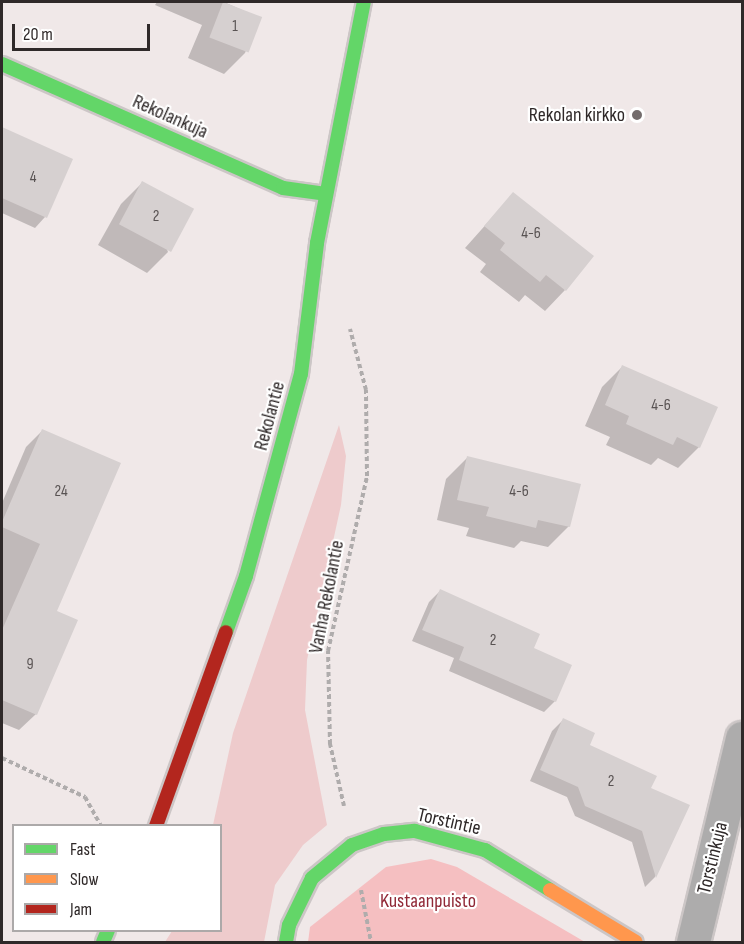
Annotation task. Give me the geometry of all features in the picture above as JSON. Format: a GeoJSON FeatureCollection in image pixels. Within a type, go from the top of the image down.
{"type":"FeatureCollection","features":[{"type":"Feature","properties":{"kind":"main road","name":"Rekolantie"},"geometry":{"type":"LineString","coordinates":[[156,824],[246,576],[298,385],[326,194],[364,2]]}},
{"type":"Feature","properties":{"kind":"main road","name":"Rekolankuja"},"geometry":{"type":"LineString","coordinates":[[2,64],[283,188],[326,194]]}},
{"type":"Feature","properties":{"kind":"main road","name":"Torstintie"},"geometry":{"type":"LineString","coordinates":[[286,942],[295,910],[312,878],[352,845],[384,834],[415,831],[485,850],[636,942]]}},
{"type":"Feature","properties":{"kind":"street","name":"Torstinkuja"},"geometry":{"type":"LineString","coordinates":[[693,942],[742,738]]}},
{"type":"Feature","properties":{"kind":"path","name":"Vanha Rekolantie"},"geometry":{"type":"LineString","coordinates":[[350,329],[366,390],[367,476],[328,651],[330,744],[371,942]]}},
{"type":"Feature","properties":{"kind":"path"},"geometry":{"type":"LineString","coordinates":[[2,758],[85,797],[100,824]]}},
{"type":"Feature","properties":{"kind":"shaded area"},"geometry":{"type":"Polygon","coordinates":[[[339,425],[346,456],[341,505],[307,660],[305,710],[327,825],[303,845],[275,885],[264,942],[165,942],[171,932],[222,932],[222,824],[213,824],[233,733],[339,425]]]}},
{"type":"Feature","properties":{"kind":"green space","name":"Kustaanpuisto"},"geometry":{"type":"Polygon","coordinates":[[[431,859],[457,867],[585,942],[308,942],[310,927],[386,867],[431,859]]]}},
{"type":"Feature","properties":{"kind":"building"},"geometry":{"type":"Polygon","coordinates":[[[223,2],[262,17],[249,53],[209,37],[223,2]]]}},
{"type":"Feature","properties":{"kind":"building"},"geometry":{"type":"Polygon","coordinates":[[[2,127],[73,159],[47,218],[2,198],[2,127]]]}},
{"type":"Feature","properties":{"kind":"building"},"geometry":{"type":"Polygon","coordinates":[[[142,181],[194,209],[171,252],[119,224],[142,181]]]}},
{"type":"Feature","properties":{"kind":"building"},"geometry":{"type":"Polygon","coordinates":[[[513,192],[594,256],[566,291],[546,275],[540,282],[500,250],[505,243],[484,226],[513,192]]]}},
{"type":"Feature","properties":{"kind":"building"},"geometry":{"type":"Polygon","coordinates":[[[622,365],[718,407],[700,448],[677,437],[673,445],[626,424],[629,416],[605,405],[622,365]]]}},
{"type":"Feature","properties":{"kind":"building"},"geometry":{"type":"Polygon","coordinates":[[[42,429],[121,463],[57,611],[78,620],[37,715],[2,700],[2,630],[40,544],[2,527],[2,522],[42,429]]]}},
{"type":"Feature","properties":{"kind":"building"},"geometry":{"type":"Polygon","coordinates":[[[467,456],[581,484],[570,527],[538,520],[536,528],[486,516],[489,507],[457,500],[467,456]]]}},
{"type":"Feature","properties":{"kind":"building"},"geometry":{"type":"Polygon","coordinates":[[[440,589],[540,634],[534,648],[572,665],[556,702],[459,660],[464,647],[422,630],[440,589]]]}},
{"type":"Feature","properties":{"kind":"building"},"geometry":{"type":"Polygon","coordinates":[[[563,718],[595,733],[590,745],[657,776],[651,788],[690,805],[656,878],[642,831],[585,806],[578,787],[540,770],[563,718]]]}},
{"type":"Feature","properties":{"kind":"traffic: fast"},"geometry":{"type":"LineString","coordinates":[[226,632],[246,576],[301,374],[317,243],[364,2]]}},
{"type":"Feature","properties":{"kind":"traffic: fast"},"geometry":{"type":"LineString","coordinates":[[2,64],[283,188],[326,194]]}},
{"type":"Feature","properties":{"kind":"traffic: fast"},"geometry":{"type":"LineString","coordinates":[[286,942],[289,925],[312,878],[352,845],[384,834],[415,831],[485,850],[550,890]]}},
{"type":"Feature","properties":{"kind":"traffic: fast"},"geometry":{"type":"LineString","coordinates":[[103,942],[107,932]]}},
{"type":"Feature","properties":{"kind":"traffic: slow"},"geometry":{"type":"LineString","coordinates":[[550,890],[636,942]]}},
{"type":"Feature","properties":{"kind":"traffic: jam"},"geometry":{"type":"LineString","coordinates":[[157,824],[226,632]]}},
{"type":"Feature","properties":{"kind":"place","name":"Rekolan kirkko"},"geometry":{"type":"Point","coordinates":[637,115]}}]}
